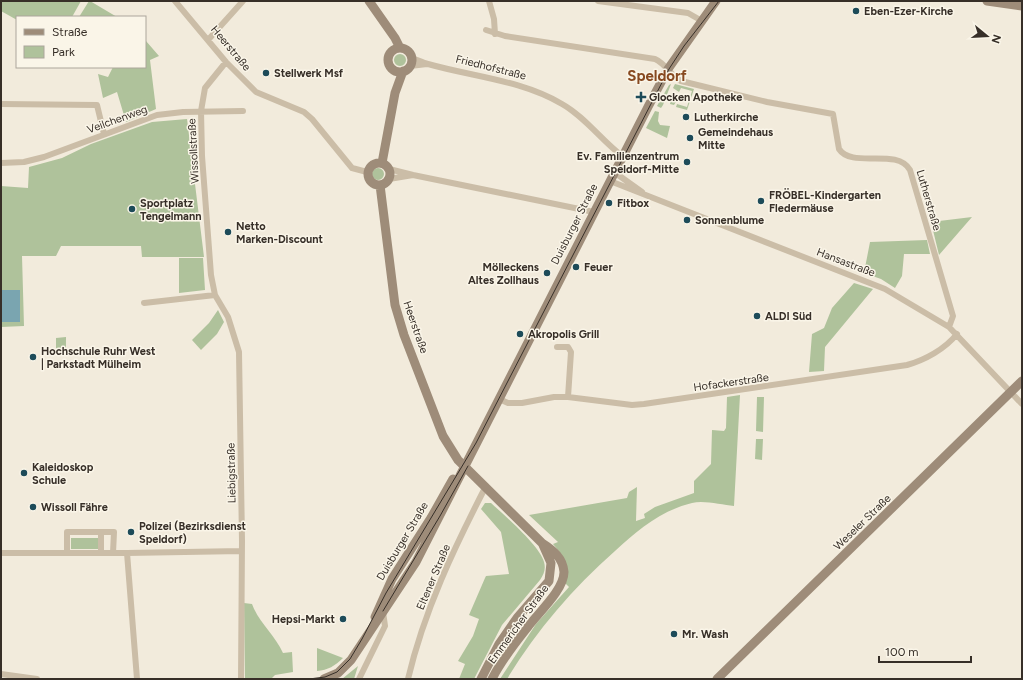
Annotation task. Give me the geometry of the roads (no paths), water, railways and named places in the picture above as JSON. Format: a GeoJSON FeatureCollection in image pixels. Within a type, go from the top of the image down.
{"type":"FeatureCollection","features":[{"type":"Feature","properties":{"kind":"main road","name":"Friedhofstraße"},"geometry":{"type":"LineString","coordinates":[[369,1],[389,29],[400,48],[409,52],[408,65],[393,69]]}},
{"type":"Feature","properties":{"kind":"main road","name":"Duisburger Straße"},"geometry":{"type":"LineString","coordinates":[[324,679],[332,677],[345,668],[384,612],[416,562],[458,482],[464,465],[622,156],[668,70],[716,1]]}},
{"type":"Feature","properties":{"kind":"main road"},"geometry":{"type":"LineString","coordinates":[[987,1],[1022,6]]}},
{"type":"Feature","properties":{"kind":"main road"},"geometry":{"type":"LineString","coordinates":[[380,185],[389,179],[385,166],[395,93],[393,69],[388,61],[391,52],[389,29]]}},
{"type":"Feature","properties":{"kind":"main road"},"geometry":{"type":"LineString","coordinates":[[391,52],[400,48]]}},
{"type":"Feature","properties":{"kind":"main road"},"geometry":{"type":"LineString","coordinates":[[395,93],[408,65]]}},
{"type":"Feature","properties":{"kind":"main road"},"geometry":{"type":"LineString","coordinates":[[367,172],[372,164],[385,166]]}},
{"type":"Feature","properties":{"kind":"main road","name":"Heerstraße"},"geometry":{"type":"LineString","coordinates":[[367,172],[370,182],[380,185],[395,305],[404,335],[443,436],[452,452],[464,465]]}},
{"type":"Feature","properties":{"kind":"main road","name":"Weseler Straße"},"geometry":{"type":"LineString","coordinates":[[717,679],[1022,380]]}},
{"type":"Feature","properties":{"kind":"main road","name":"Duisburger Straße"},"geometry":{"type":"LineString","coordinates":[[368,633],[392,579],[431,518],[452,479],[464,465]]}},
{"type":"Feature","properties":{"kind":"main road","name":"Emmericher Straße"},"geometry":{"type":"LineString","coordinates":[[464,465],[542,544],[554,551],[561,560],[564,571],[561,584],[526,628],[492,679]]}},
{"type":"Feature","properties":{"kind":"main road","name":"Emmericher Straße"},"geometry":{"type":"LineString","coordinates":[[481,679],[499,644],[517,618],[549,581],[551,563],[542,544]]}},
{"type":"Feature","properties":{"kind":"street","name":"Heerstraße"},"geometry":{"type":"LineString","coordinates":[[175,1],[226,62],[256,92],[304,112],[312,119],[352,168],[367,172]]}},
{"type":"Feature","properties":{"kind":"street"},"geometry":{"type":"LineString","coordinates":[[208,40],[243,1]]}},
{"type":"Feature","properties":{"kind":"street"},"geometry":{"type":"LineString","coordinates":[[489,1],[494,19],[494,34]]}},
{"type":"Feature","properties":{"kind":"street"},"geometry":{"type":"LineString","coordinates":[[598,1],[688,13],[702,21]]}},
{"type":"Feature","properties":{"kind":"street"},"geometry":{"type":"LineString","coordinates":[[486,30],[494,34],[655,59],[661,62],[668,70]]}},
{"type":"Feature","properties":{"kind":"street","name":"Wissollstraße"},"geometry":{"type":"LineString","coordinates":[[215,295],[210,267],[202,156],[201,111],[205,88],[226,62]]}},
{"type":"Feature","properties":{"kind":"street","name":"Friedhofstraße"},"geometry":{"type":"LineString","coordinates":[[408,65],[427,64],[498,79],[551,98],[564,105],[622,156]]}},
{"type":"Feature","properties":{"kind":"street","name":"Lutherstraße"},"geometry":{"type":"LineString","coordinates":[[668,70],[672,75],[681,80],[792,107],[829,112],[833,114],[834,117],[841,152],[849,156],[902,161],[908,166],[953,316],[949,327]]}},
{"type":"Feature","properties":{"kind":"street"},"geometry":{"type":"LineString","coordinates":[[1,104],[42,106],[97,105],[104,134]]}},
{"type":"Feature","properties":{"kind":"street","name":"Veilchenweg"},"geometry":{"type":"LineString","coordinates":[[2,165],[24,162],[37,158],[157,115],[201,111],[243,111]]}},
{"type":"Feature","properties":{"kind":"street"},"geometry":{"type":"LineString","coordinates":[[385,166],[413,176],[594,212]]}},
{"type":"Feature","properties":{"kind":"street","name":"Hansastraße"},"geometry":{"type":"LineString","coordinates":[[614,172],[647,196]]}},
{"type":"Feature","properties":{"kind":"street"},"geometry":{"type":"LineString","coordinates":[[389,179],[413,176]]}},
{"type":"Feature","properties":{"kind":"street","name":"Hansastraße"},"geometry":{"type":"LineString","coordinates":[[610,181],[878,285],[949,327],[1022,404]]}},
{"type":"Feature","properties":{"kind":"street"},"geometry":{"type":"LineString","coordinates":[[144,303],[215,295]]}},
{"type":"Feature","properties":{"kind":"street","name":"Liebigstraße"},"geometry":{"type":"LineString","coordinates":[[215,295],[228,317],[239,352],[242,551],[241,679]]}},
{"type":"Feature","properties":{"kind":"street","name":"Hofackerstraße"},"geometry":{"type":"LineString","coordinates":[[499,399],[508,403],[522,403],[554,397],[568,397],[632,405],[644,404],[887,369],[922,361],[952,340],[957,334]]}},
{"type":"Feature","properties":{"kind":"street"},"geometry":{"type":"LineString","coordinates":[[557,347],[568,348],[571,352],[568,397]]}},
{"type":"Feature","properties":{"kind":"street","name":"Eltener Straße"},"geometry":{"type":"LineString","coordinates":[[408,679],[414,652],[447,566],[486,486]]}},
{"type":"Feature","properties":{"kind":"street"},"geometry":{"type":"LineString","coordinates":[[67,552],[67,532],[114,532],[113,553]]}},
{"type":"Feature","properties":{"kind":"street"},"geometry":{"type":"LineString","coordinates":[[101,532],[101,552]]}},
{"type":"Feature","properties":{"kind":"street"},"geometry":{"type":"LineString","coordinates":[[1,553],[242,551]]}},
{"type":"Feature","properties":{"kind":"street"},"geometry":{"type":"LineString","coordinates":[[127,553],[137,679]]}},
{"type":"Feature","properties":{"kind":"street","name":"Duisburger Straße"},"geometry":{"type":"LineString","coordinates":[[359,679],[385,626],[384,612]]}},
{"type":"Feature","properties":{"kind":"street"},"geometry":{"type":"LineString","coordinates":[[1,674],[37,679]]}},
{"type":"Feature","properties":{"kind":"water"},"geometry":{"type":"Polygon","coordinates":[[[1,290],[20,290],[20,322],[1,322],[1,290]]]}},
{"type":"Feature","properties":{"kind":"tram line"},"geometry":{"type":"LineString","coordinates":[[309,679],[325,677],[337,672],[350,659],[386,593],[476,443],[669,69],[684,46],[719,1]]}},
{"type":"Feature","properties":{"kind":"tram line"},"geometry":{"type":"LineString","coordinates":[[383,611],[468,466]]}},
{"type":"Feature","properties":{"kind":"place","name":"Eben-Ezer-Kirche"},"geometry":{"type":"Point","coordinates":[856,11]}},
{"type":"Feature","properties":{"kind":"place","name":"Stellwerk Msf"},"geometry":{"type":"Point","coordinates":[266,73]}},
{"type":"Feature","properties":{"kind":"place","name":"Glocken Apotheke"},"geometry":{"type":"Point","coordinates":[641,97]}},
{"type":"Feature","properties":{"kind":"place","name":"Lutherkirche"},"geometry":{"type":"Point","coordinates":[686,117]}},
{"type":"Feature","properties":{"kind":"place","name":"Gemeindehaus Mitte"},"geometry":{"type":"Point","coordinates":[690,138]}},
{"type":"Feature","properties":{"kind":"place","name":"Ev. Familienzentrum Speldorf-Mitte"},"geometry":{"type":"Point","coordinates":[687,162]}},
{"type":"Feature","properties":{"kind":"place","name":"FRÖBEL-Kindergarten Fledermäuse"},"geometry":{"type":"Point","coordinates":[761,201]}},
{"type":"Feature","properties":{"kind":"place","name":"Fitbox"},"geometry":{"type":"Point","coordinates":[609,203]}},
{"type":"Feature","properties":{"kind":"place","name":"Sportplatz Tengelmann"},"geometry":{"type":"Point","coordinates":[132,209]}},
{"type":"Feature","properties":{"kind":"place","name":"Sonnenblume"},"geometry":{"type":"Point","coordinates":[687,220]}},
{"type":"Feature","properties":{"kind":"place","name":"Netto Marken-Discount"},"geometry":{"type":"Point","coordinates":[228,232]}},
{"type":"Feature","properties":{"kind":"place","name":"Feuer"},"geometry":{"type":"Point","coordinates":[576,267]}},
{"type":"Feature","properties":{"kind":"place","name":"Mölleckens Altes Zollhaus"},"geometry":{"type":"Point","coordinates":[547,273]}},
{"type":"Feature","properties":{"kind":"place","name":"ALDI Süd"},"geometry":{"type":"Point","coordinates":[757,316]}},
{"type":"Feature","properties":{"kind":"place","name":"Akropolis Grill"},"geometry":{"type":"Point","coordinates":[520,334]}},
{"type":"Feature","properties":{"kind":"place","name":"Hochschule Ruhr West | Parkstadt Mülheim"},"geometry":{"type":"Point","coordinates":[33,357]}},
{"type":"Feature","properties":{"kind":"place","name":"Kaleidoskop Schule"},"geometry":{"type":"Point","coordinates":[24,473]}},
{"type":"Feature","properties":{"kind":"place","name":"Wissoll Fähre"},"geometry":{"type":"Point","coordinates":[33,507]}},
{"type":"Feature","properties":{"kind":"place","name":"Polizei (Bezirksdienst Speldorf)"},"geometry":{"type":"Point","coordinates":[131,532]}},
{"type":"Feature","properties":{"kind":"place","name":"Hepsi-Markt"},"geometry":{"type":"Point","coordinates":[343,619]}},
{"type":"Feature","properties":{"kind":"place","name":"Mr. Wash"},"geometry":{"type":"Point","coordinates":[674,634]}},
{"type":"Feature","properties":{"kind":"district","name":"Speldorf"},"geometry":{"type":"Point","coordinates":[657,76]}}]}
